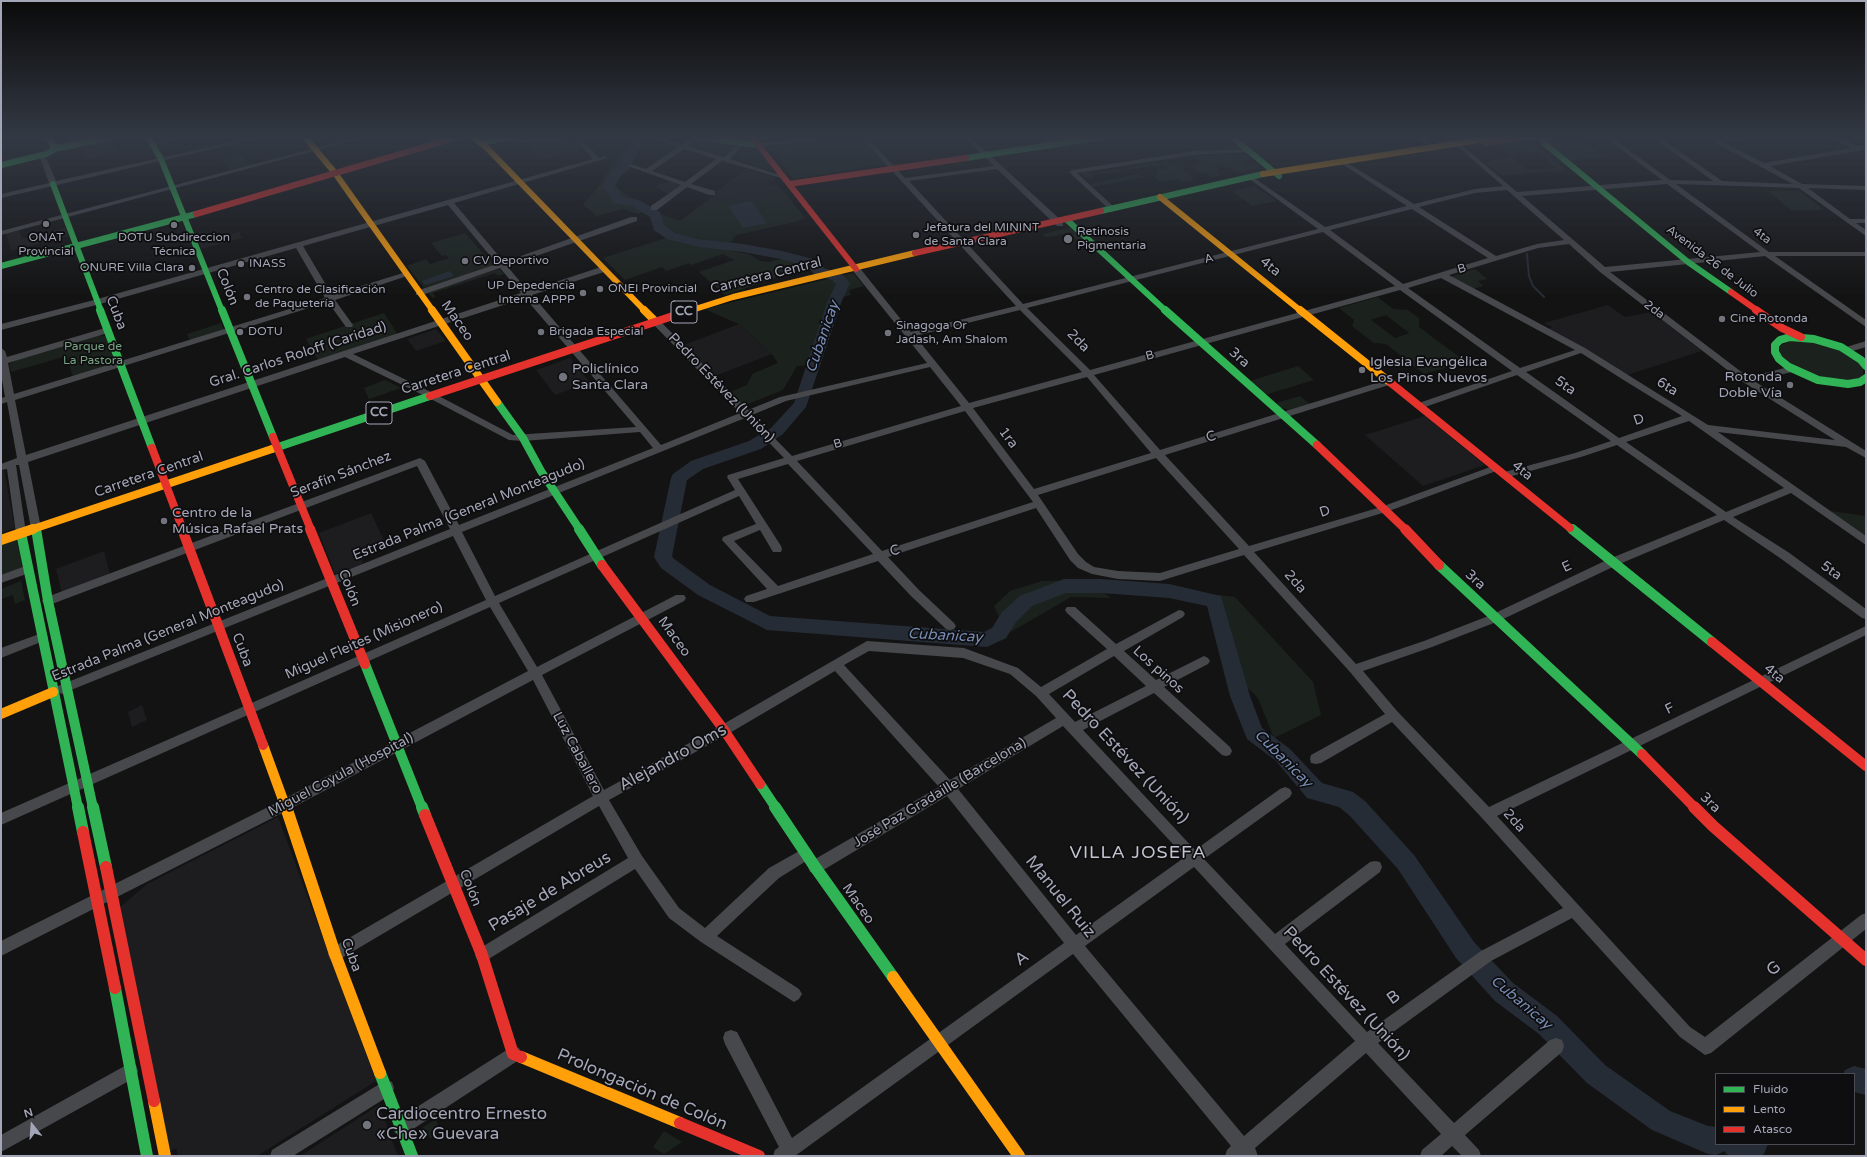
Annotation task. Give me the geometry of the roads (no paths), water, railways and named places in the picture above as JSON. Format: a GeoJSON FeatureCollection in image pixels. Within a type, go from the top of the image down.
{"type":"FeatureCollection","features":[{"type":"Feature","properties":{"kind":"main road","name":"Cuba"},"geometry":{"type":"LineString","coordinates":[[56,191],[285,806],[335,954],[412,1156]]}},
{"type":"Feature","properties":{"kind":"main road","name":"Colón"},"geometry":{"type":"LineString","coordinates":[[174,191],[482,955],[513,1054]]}},
{"type":"Feature","properties":{"kind":"main road"},"geometry":{"type":"LineString","coordinates":[[1,266],[76,247],[273,191]]}},
{"type":"Feature","properties":{"kind":"main road","name":"Maceo"},"geometry":{"type":"LineString","coordinates":[[348,191],[523,438],[541,471],[595,556],[724,730],[815,867],[1019,1156]]}},
{"type":"Feature","properties":{"kind":"main road","name":"Pedro Estévez (Unión)"},"geometry":{"type":"LineString","coordinates":[[529,191],[655,321]]}},
{"type":"Feature","properties":{"kind":"main road"},"geometry":{"type":"LineString","coordinates":[[797,191],[852,259],[857,263],[856,268]]}},
{"type":"Feature","properties":{"kind":"main road","name":"Carretera Central"},"geometry":{"type":"LineString","coordinates":[[1,540],[480,379],[655,321],[733,297],[856,268],[871,267],[964,244],[1199,191]]}},
{"type":"Feature","properties":{"kind":"main road","name":"Avenida 26 de Julio"},"geometry":{"type":"LineString","coordinates":[[1598,191],[1685,262],[1775,329],[1780,340]]}},
{"type":"Feature","properties":{"kind":"main road","name":"Carretera Central"},"geometry":{"type":"LineString","coordinates":[[1063,222],[1111,209],[1163,199]]}},
{"type":"Feature","properties":{"kind":"main road","name":"4ta"},"geometry":{"type":"LineString","coordinates":[[1163,199],[1866,766]]}},
{"type":"Feature","properties":{"kind":"main road","name":"3ra"},"geometry":{"type":"LineString","coordinates":[[1063,222],[1130,279],[1281,416],[1325,452],[1385,509],[1434,560],[1632,744],[1713,826],[1841,940],[1866,960]]}},
{"type":"Feature","properties":{"kind":"main road"},"geometry":{"type":"LineString","coordinates":[[852,259],[875,262],[918,255]]}},
{"type":"Feature","properties":{"kind":"main road"},"geometry":{"type":"LineString","coordinates":[[843,272],[852,259]]}},
{"type":"Feature","properties":{"kind":"main road","name":"Avenida 26 de Julio"},"geometry":{"type":"LineString","coordinates":[[1685,262],[1778,326],[1801,337]]}},
{"type":"Feature","properties":{"kind":"main road"},"geometry":{"type":"LineString","coordinates":[[1866,366],[1861,360],[1846,350],[1828,342],[1801,337],[1790,337],[1780,340],[1775,345],[1775,352],[1779,359],[1793,369],[1818,380],[1848,384],[1866,389]]}},
{"type":"Feature","properties":{"kind":"main road"},"geometry":{"type":"LineString","coordinates":[[1848,384],[1860,382],[1866,378]]}},
{"type":"Feature","properties":{"kind":"main road"},"geometry":{"type":"LineString","coordinates":[[36,528],[48,601],[112,893],[165,1156]]}},
{"type":"Feature","properties":{"kind":"main road"},"geometry":{"type":"LineString","coordinates":[[22,533],[53,692],[98,900],[147,1156]]}},
{"type":"Feature","properties":{"kind":"main road","name":"Estrada Palma (General Monteagudo)"},"geometry":{"type":"LineString","coordinates":[[1,714],[53,692]]}},
{"type":"Feature","properties":{"kind":"main road","name":"Prolongación de Colón"},"geometry":{"type":"LineString","coordinates":[[513,1054],[759,1156]]}},
{"type":"Feature","properties":{"kind":"street"},"geometry":{"type":"LineString","coordinates":[[1,196],[23,191]]}},
{"type":"Feature","properties":{"kind":"street"},"geometry":{"type":"LineString","coordinates":[[1,233],[157,191]]}},
{"type":"Feature","properties":{"kind":"street"},"geometry":{"type":"LineString","coordinates":[[1,327],[97,302],[488,191]]}},
{"type":"Feature","properties":{"kind":"street"},"geometry":{"type":"LineString","coordinates":[[654,208],[677,191]]}},
{"type":"Feature","properties":{"kind":"street"},"geometry":{"type":"LineString","coordinates":[[706,191],[712,193]]}},
{"type":"Feature","properties":{"kind":"street","name":"2da"},"geometry":{"type":"LineString","coordinates":[[914,191],[1021,306],[1088,373],[1158,454],[1354,670],[1393,716],[1488,814],[1685,1032],[1705,1047]]}},
{"type":"Feature","properties":{"kind":"street","name":"3ra"},"geometry":{"type":"LineString","coordinates":[[1027,191],[1063,222]]}},
{"type":"Feature","properties":{"kind":"street"},"geometry":{"type":"LineString","coordinates":[[1092,191],[1111,209]]}},
{"type":"Feature","properties":{"kind":"street","name":"5ta"},"geometry":{"type":"LineString","coordinates":[[1269,191],[1325,230],[1466,334],[1725,516],[1784,555],[1866,615]]}},
{"type":"Feature","properties":{"kind":"street"},"geometry":{"type":"LineString","coordinates":[[1388,191],[1495,259]]}},
{"type":"Feature","properties":{"kind":"street","name":"A"},"geometry":{"type":"LineString","coordinates":[[910,335],[1475,191],[1512,191]]}},
{"type":"Feature","properties":{"kind":"street","name":"2da"},"geometry":{"type":"LineString","coordinates":[[1512,191],[1603,270],[1746,380],[1866,456]]}},
{"type":"Feature","properties":{"kind":"street","name":"4ta"},"geometry":{"type":"LineString","coordinates":[[1682,191],[1767,254],[1866,324]]}},
{"type":"Feature","properties":{"kind":"street"},"geometry":{"type":"LineString","coordinates":[[1807,191],[1866,234]]}},
{"type":"Feature","properties":{"kind":"street"},"geometry":{"type":"LineString","coordinates":[[449,202],[526,295],[659,449]]}},
{"type":"Feature","properties":{"kind":"street"},"geometry":{"type":"LineString","coordinates":[[419,292],[502,266],[634,219]]}},
{"type":"Feature","properties":{"kind":"street"},"geometry":{"type":"LineString","coordinates":[[1848,221],[1866,221]]}},
{"type":"Feature","properties":{"kind":"street","name":"B"},"geometry":{"type":"LineString","coordinates":[[740,492],[732,477],[790,459],[967,407],[1442,275],[1537,246],[1570,242]]}},
{"type":"Feature","properties":{"kind":"street"},"geometry":{"type":"LineString","coordinates":[[298,244],[330,299],[349,325]]}},
{"type":"Feature","properties":{"kind":"street"},"geometry":{"type":"LineString","coordinates":[[1603,270],[1767,254],[1866,254]]}},
{"type":"Feature","properties":{"kind":"street","name":"1ra"},"geometry":{"type":"LineString","coordinates":[[856,268],[967,407],[1040,503],[1068,549],[1084,567],[1118,576],[1160,576]]}},
{"type":"Feature","properties":{"kind":"street","name":"Gral. Carlos Roloff (Caridad)"},"geometry":{"type":"LineString","coordinates":[[1,467],[604,269]]}},
{"type":"Feature","properties":{"kind":"street"},"geometry":{"type":"LineString","coordinates":[[5,400],[406,275]]}},
{"type":"Feature","properties":{"kind":"street","name":"6ta"},"geometry":{"type":"LineString","coordinates":[[1442,275],[1582,350],[1690,417],[1866,541]]}},
{"type":"Feature","properties":{"kind":"street","name":"Pedro Estévez (Unión)"},"geometry":{"type":"LineString","coordinates":[[655,321],[768,435],[915,593],[950,626]]}},
{"type":"Feature","properties":{"kind":"street"},"geometry":{"type":"LineString","coordinates":[[2,362],[108,330]]}},
{"type":"Feature","properties":{"kind":"street"},"geometry":{"type":"LineString","coordinates":[[1846,350],[1866,344]]}},
{"type":"Feature","properties":{"kind":"street"},"geometry":{"type":"LineString","coordinates":[[1419,406],[1582,350]]}},
{"type":"Feature","properties":{"kind":"street"},"geometry":{"type":"LineString","coordinates":[[1,351],[5,400],[24,460],[36,528]]}},
{"type":"Feature","properties":{"kind":"street"},"geometry":{"type":"LineString","coordinates":[[345,354],[432,396],[494,430],[512,438],[643,429]]}},
{"type":"Feature","properties":{"kind":"street","name":"Estrada Palma (General Monteagudo)"},"geometry":{"type":"LineString","coordinates":[[53,692],[792,397],[933,364]]}},
{"type":"Feature","properties":{"kind":"street"},"geometry":{"type":"LineString","coordinates":[[1746,380],[1793,369]]}},
{"type":"Feature","properties":{"kind":"street","name":"C"},"geometry":{"type":"LineString","coordinates":[[1032,493],[1390,382]]}},
{"type":"Feature","properties":{"kind":"street","name":"D"},"geometry":{"type":"LineString","coordinates":[[1505,475],[1619,442],[1690,417]]}},
{"type":"Feature","properties":{"kind":"street"},"geometry":{"type":"LineString","coordinates":[[1705,428],[1847,444]]}},
{"type":"Feature","properties":{"kind":"street","name":"Serafín Sánchez"},"geometry":{"type":"LineString","coordinates":[[48,601],[420,461]]}},
{"type":"Feature","properties":{"kind":"street","name":"Luz Caballero"},"geometry":{"type":"LineString","coordinates":[[420,461],[493,602],[535,673],[601,798],[637,860],[674,913],[706,937],[794,994]]}},
{"type":"Feature","properties":{"kind":"street"},"geometry":{"type":"LineString","coordinates":[[12,464],[22,533]]}},
{"type":"Feature","properties":{"kind":"street","name":"D"},"geometry":{"type":"LineString","coordinates":[[1160,576],[1385,509],[1496,468]]}},
{"type":"Feature","properties":{"kind":"street","name":"E"},"geometry":{"type":"LineString","coordinates":[[1354,670],[1434,642],[1495,618],[1613,562],[1791,489]]}},
{"type":"Feature","properties":{"kind":"street"},"geometry":{"type":"LineString","coordinates":[[740,492],[777,549]]}},
{"type":"Feature","properties":{"kind":"street","name":"Miguel Fleites (Misionero)"},"geometry":{"type":"LineString","coordinates":[[1,819],[740,492]]}},
{"type":"Feature","properties":{"kind":"street","name":"C"},"geometry":{"type":"LineString","coordinates":[[750,599],[1040,503]]}},
{"type":"Feature","properties":{"kind":"street"},"geometry":{"type":"LineString","coordinates":[[762,526],[727,540],[775,590]]}},
{"type":"Feature","properties":{"kind":"street"},"geometry":{"type":"LineString","coordinates":[[1,579],[28,569]]}},
{"type":"Feature","properties":{"kind":"street","name":"Miguel Coyula (Hospital)"},"geometry":{"type":"LineString","coordinates":[[1,949],[285,806],[397,745],[680,598]]}},
{"type":"Feature","properties":{"kind":"street","name":"Los pinos"},"geometry":{"type":"LineString","coordinates":[[1071,610],[1226,751]]}},
{"type":"Feature","properties":{"kind":"street"},"geometry":{"type":"LineString","coordinates":[[1040,693],[1179,614]]}},
{"type":"Feature","properties":{"kind":"street","name":"F"},"geometry":{"type":"LineString","coordinates":[[1488,814],[1866,630]]}},
{"type":"Feature","properties":{"kind":"street"},"geometry":{"type":"LineString","coordinates":[[1,653],[42,637]]}},
{"type":"Feature","properties":{"kind":"street","name":"Pedro Estévez (Unión)"},"geometry":{"type":"LineString","coordinates":[[867,646],[964,653],[1014,671],[1040,693],[1473,1156]]}},
{"type":"Feature","properties":{"kind":"street","name":"Alejandro Oms"},"geometry":{"type":"LineString","coordinates":[[335,954],[601,798],[724,730],[867,646]]}},
{"type":"Feature","properties":{"kind":"street","name":"José Paz Gradaille (Barcelona)"},"geometry":{"type":"LineString","coordinates":[[815,867],[948,788],[1069,724],[1155,687],[1204,661]]}},
{"type":"Feature","properties":{"kind":"street","name":"Manuel Ruiz"},"geometry":{"type":"LineString","coordinates":[[837,665],[948,788],[1242,1153]]}},
{"type":"Feature","properties":{"kind":"street"},"geometry":{"type":"LineString","coordinates":[[1316,759],[1393,716]]}},
{"type":"Feature","properties":{"kind":"street","name":"A"},"geometry":{"type":"LineString","coordinates":[[785,1153],[1285,793]]}},
{"type":"Feature","properties":{"kind":"street"},"geometry":{"type":"LineString","coordinates":[[706,937],[774,873],[806,854]]}},
{"type":"Feature","properties":{"kind":"street","name":"Pasaje de Abreus"},"geometry":{"type":"LineString","coordinates":[[482,955],[637,860]]}},
{"type":"Feature","properties":{"kind":"street"},"geometry":{"type":"LineString","coordinates":[[1275,944],[1375,867]]}},
{"type":"Feature","properties":{"kind":"street","name":"B"},"geometry":{"type":"LineString","coordinates":[[1242,1153],[1366,1042],[1486,956],[1574,910]]}},
{"type":"Feature","properties":{"kind":"street","name":"G"},"geometry":{"type":"LineString","coordinates":[[1705,1047],[1866,920]]}},
{"type":"Feature","properties":{"kind":"street"},"geometry":{"type":"LineString","coordinates":[[731,1038],[785,1153]]}},
{"type":"Feature","properties":{"kind":"street"},"geometry":{"type":"LineString","coordinates":[[1428,1156],[1556,1046]]}},
{"type":"Feature","properties":{"kind":"street"},"geometry":{"type":"LineString","coordinates":[[401,1127],[513,1054]]}},
{"type":"Feature","properties":{"kind":"street"},"geometry":{"type":"LineString","coordinates":[[1,1144],[130,1071]]}},
{"type":"Feature","properties":{"kind":"street"},"geometry":{"type":"LineString","coordinates":[[278,1156],[386,1088]]}},
{"type":"Feature","properties":{"kind":"waterway","name":"Cubanicay"},"geometry":{"type":"LineString","coordinates":[[613,191],[617,200],[635,203],[656,215],[658,227],[671,236],[698,243],[743,248],[782,255],[812,263],[819,271],[837,277],[843,283],[834,303],[801,404],[777,431],[755,445],[697,465],[679,478],[663,557],[667,563],[704,590],[767,623],[987,640],[999,633],[1009,617],[1026,601],[1064,586],[1101,586],[1169,591],[1215,601],[1240,696],[1254,733],[1283,755],[1315,791],[1345,799],[1357,808],[1406,862],[1465,950],[1504,992],[1548,1025],[1596,1074],[1661,1121],[1708,1140],[1715,1141]]}},
{"type":"Feature","properties":{"kind":"waterway"},"geometry":{"type":"LineString","coordinates":[[1527,254],[1529,276],[1533,286],[1544,297]]}},
{"type":"Feature","properties":{"kind":"waterway","name":"Cubanicay"},"geometry":{"type":"LineString","coordinates":[[1855,1079],[1866,1082]]}},
{"type":"Feature","properties":{"kind":"waterway","name":"Cubanicay"},"geometry":{"type":"LineString","coordinates":[[1744,1145],[1752,1145]]}},
{"type":"Feature","properties":{"kind":"place","name":"ONAT Provincial"},"geometry":{"type":"Point","coordinates":[46,224]}},
{"type":"Feature","properties":{"kind":"place","name":"DOTU Subdireccion Técnica"},"geometry":{"type":"Point","coordinates":[174,225]}},
{"type":"Feature","properties":{"kind":"place","name":"Jefatura del MININT de Santa Clara"},"geometry":{"type":"Point","coordinates":[916,235]}},
{"type":"Feature","properties":{"kind":"place","name":"Retinosis Pigmentaria"},"geometry":{"type":"Point","coordinates":[1068,239]}},
{"type":"Feature","properties":{"kind":"place","name":"CV Deportivo"},"geometry":{"type":"Point","coordinates":[465,261]}},
{"type":"Feature","properties":{"kind":"place","name":"INASS"},"geometry":{"type":"Point","coordinates":[241,264]}},
{"type":"Feature","properties":{"kind":"place","name":"ONURE Villa Clara"},"geometry":{"type":"Point","coordinates":[192,268]}},
{"type":"Feature","properties":{"kind":"place","name":"ONEI Provincial"},"geometry":{"type":"Point","coordinates":[600,289]}},
{"type":"Feature","properties":{"kind":"place","name":"UP Depedencia Interna APPP"},"geometry":{"type":"Point","coordinates":[583,293]}},
{"type":"Feature","properties":{"kind":"place","name":"Centro de Clasificación de Paquetería"},"geometry":{"type":"Point","coordinates":[247,297]}},
{"type":"Feature","properties":{"kind":"place","name":"Cine Rotonda"},"geometry":{"type":"Point","coordinates":[1722,319]}},
{"type":"Feature","properties":{"kind":"place","name":"DOTU"},"geometry":{"type":"Point","coordinates":[240,332]}},
{"type":"Feature","properties":{"kind":"place","name":"Brigada Especial"},"geometry":{"type":"Point","coordinates":[541,332]}},
{"type":"Feature","properties":{"kind":"place","name":"Sinagoga Or Jadash, Am Shalom"},"geometry":{"type":"Point","coordinates":[888,333]}},
{"type":"Feature","properties":{"kind":"place","name":"Iglesia Evangélica Los Pinos Nuevos"},"geometry":{"type":"Point","coordinates":[1362,370]}},
{"type":"Feature","properties":{"kind":"place","name":"Policlínico Santa Clara"},"geometry":{"type":"Point","coordinates":[563,377]}},
{"type":"Feature","properties":{"kind":"place","name":"Rotonda Doble Vía"},"geometry":{"type":"Point","coordinates":[1790,385]}},
{"type":"Feature","properties":{"kind":"place","name":"Centro de la Música Rafael Prats"},"geometry":{"type":"Point","coordinates":[164,521]}},
{"type":"Feature","properties":{"kind":"place","name":"Cardiocentro Ernesto «Che» Guevara"},"geometry":{"type":"Point","coordinates":[367,1125]}},
{"type":"Feature","properties":{"kind":"district","name":"VILLA JOSEFA"},"geometry":{"type":"Point","coordinates":[1138,853]}},
{"type":"Feature","properties":{"kind":"park label","name":"Parque de La Pastora"},"geometry":{"type":"Point","coordinates":[93,354]}}]}
